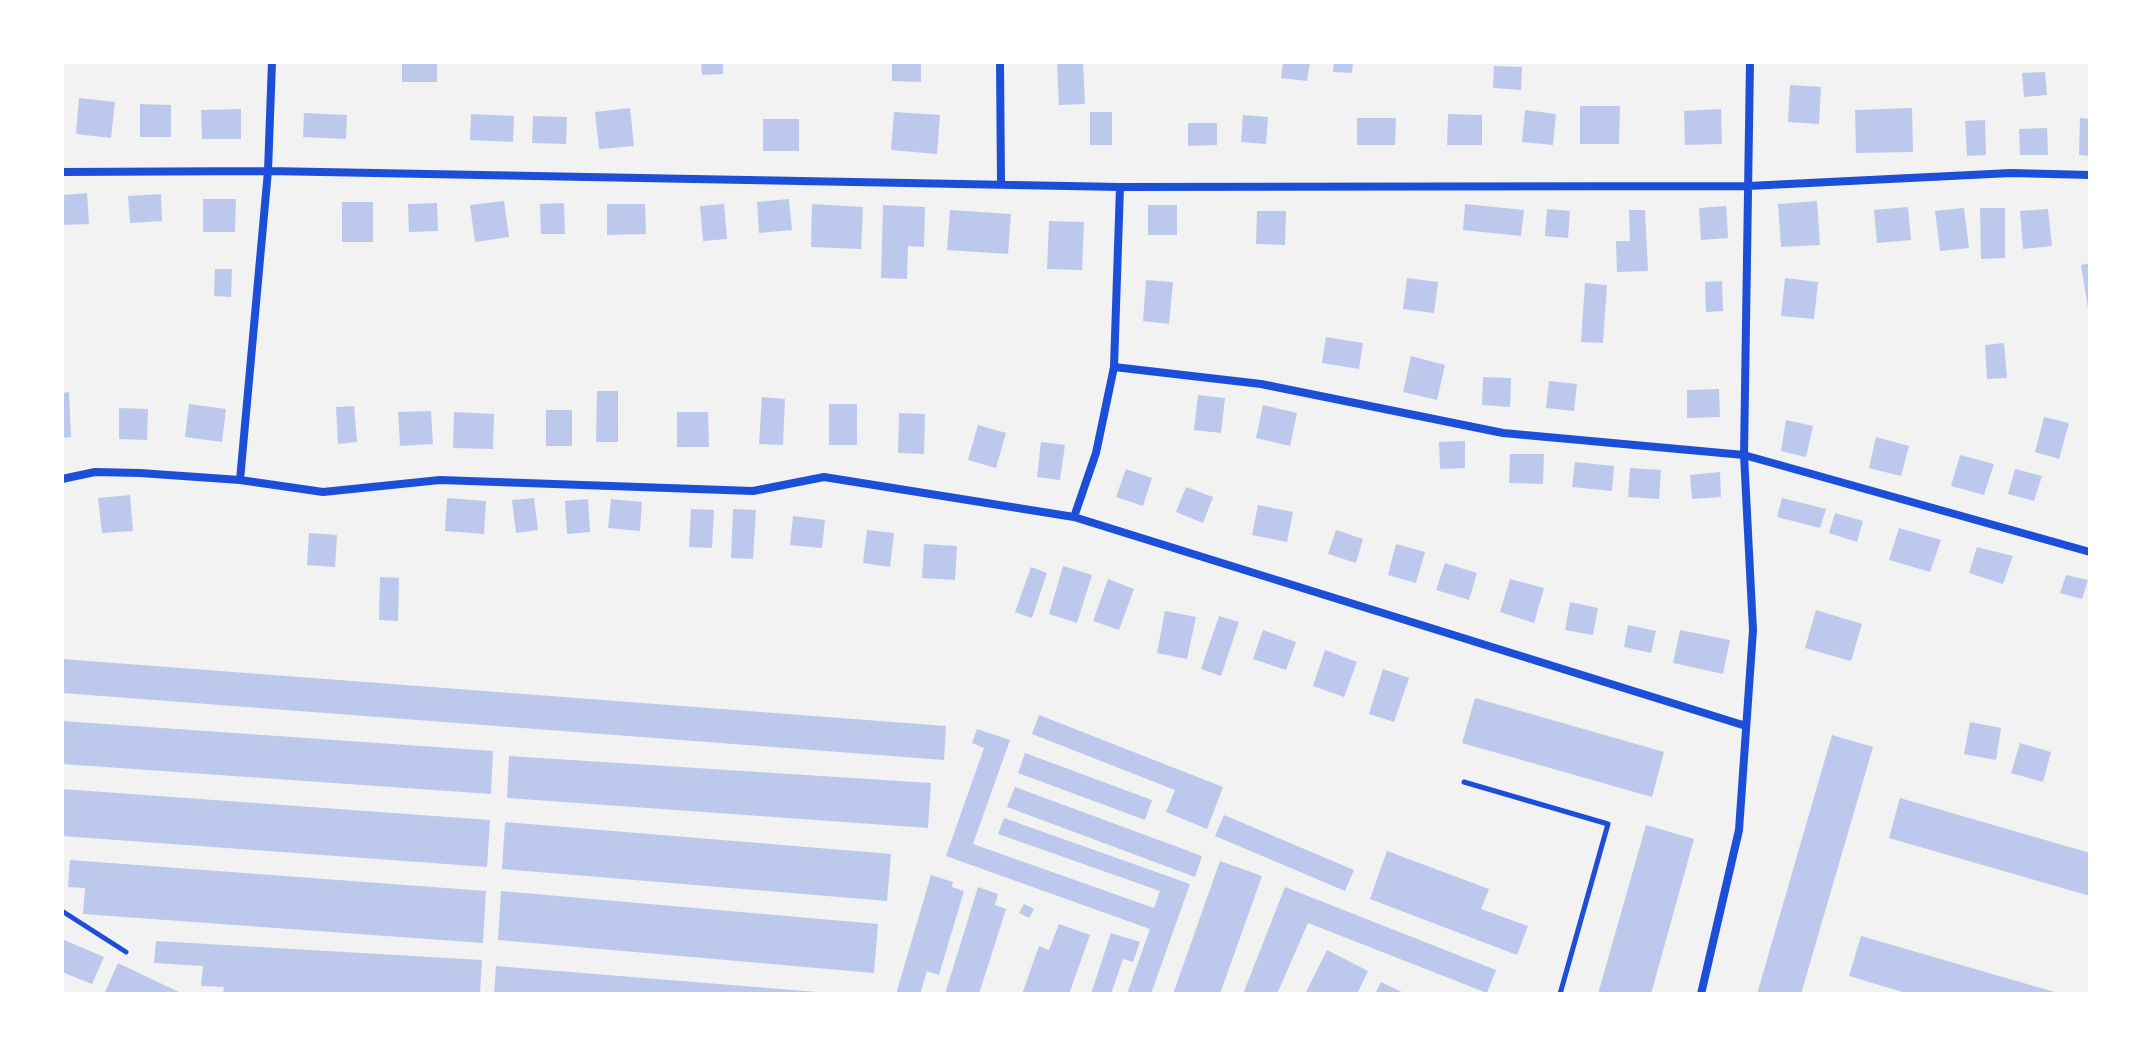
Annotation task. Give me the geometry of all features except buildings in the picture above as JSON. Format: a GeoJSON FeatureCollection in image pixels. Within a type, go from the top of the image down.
{"type":"FeatureCollection","features":[{"type":"Feature","properties":{"kind":"street"},"geometry":{"type":"LineString","coordinates":[[240,480],[268,171],[272,62]]}},
{"type":"Feature","properties":{"kind":"street"},"geometry":{"type":"LineString","coordinates":[[1000,62],[1001,184]]}},
{"type":"Feature","properties":{"kind":"street"},"geometry":{"type":"LineString","coordinates":[[1701,994],[1739,830],[1753,630],[1744,455],[1750,62]]}},
{"type":"Feature","properties":{"kind":"street"},"geometry":{"type":"LineString","coordinates":[[62,172],[268,171],[1120,187],[1748,186],[2011,173],[2090,175]]}},
{"type":"Feature","properties":{"kind":"street"},"geometry":{"type":"LineString","coordinates":[[1074,517],[1096,453],[1114,367],[1120,187]]}},
{"type":"Feature","properties":{"kind":"street"},"geometry":{"type":"LineString","coordinates":[[1114,367],[1261,384],[1503,433],[1744,455],[2090,552]]}},
{"type":"Feature","properties":{"kind":"street"},"geometry":{"type":"LineString","coordinates":[[62,479],[95,472],[140,473],[240,480],[323,492],[440,480],[753,491],[824,477],[1074,517],[1746,726]]}},
{"type":"Feature","properties":{"kind":"lane"},"geometry":{"type":"LineString","coordinates":[[1464,782],[1608,824],[1560,994]]}},
{"type":"Feature","properties":{"kind":"lane"},"geometry":{"type":"LineString","coordinates":[[62,911],[126,952]]}}]}
